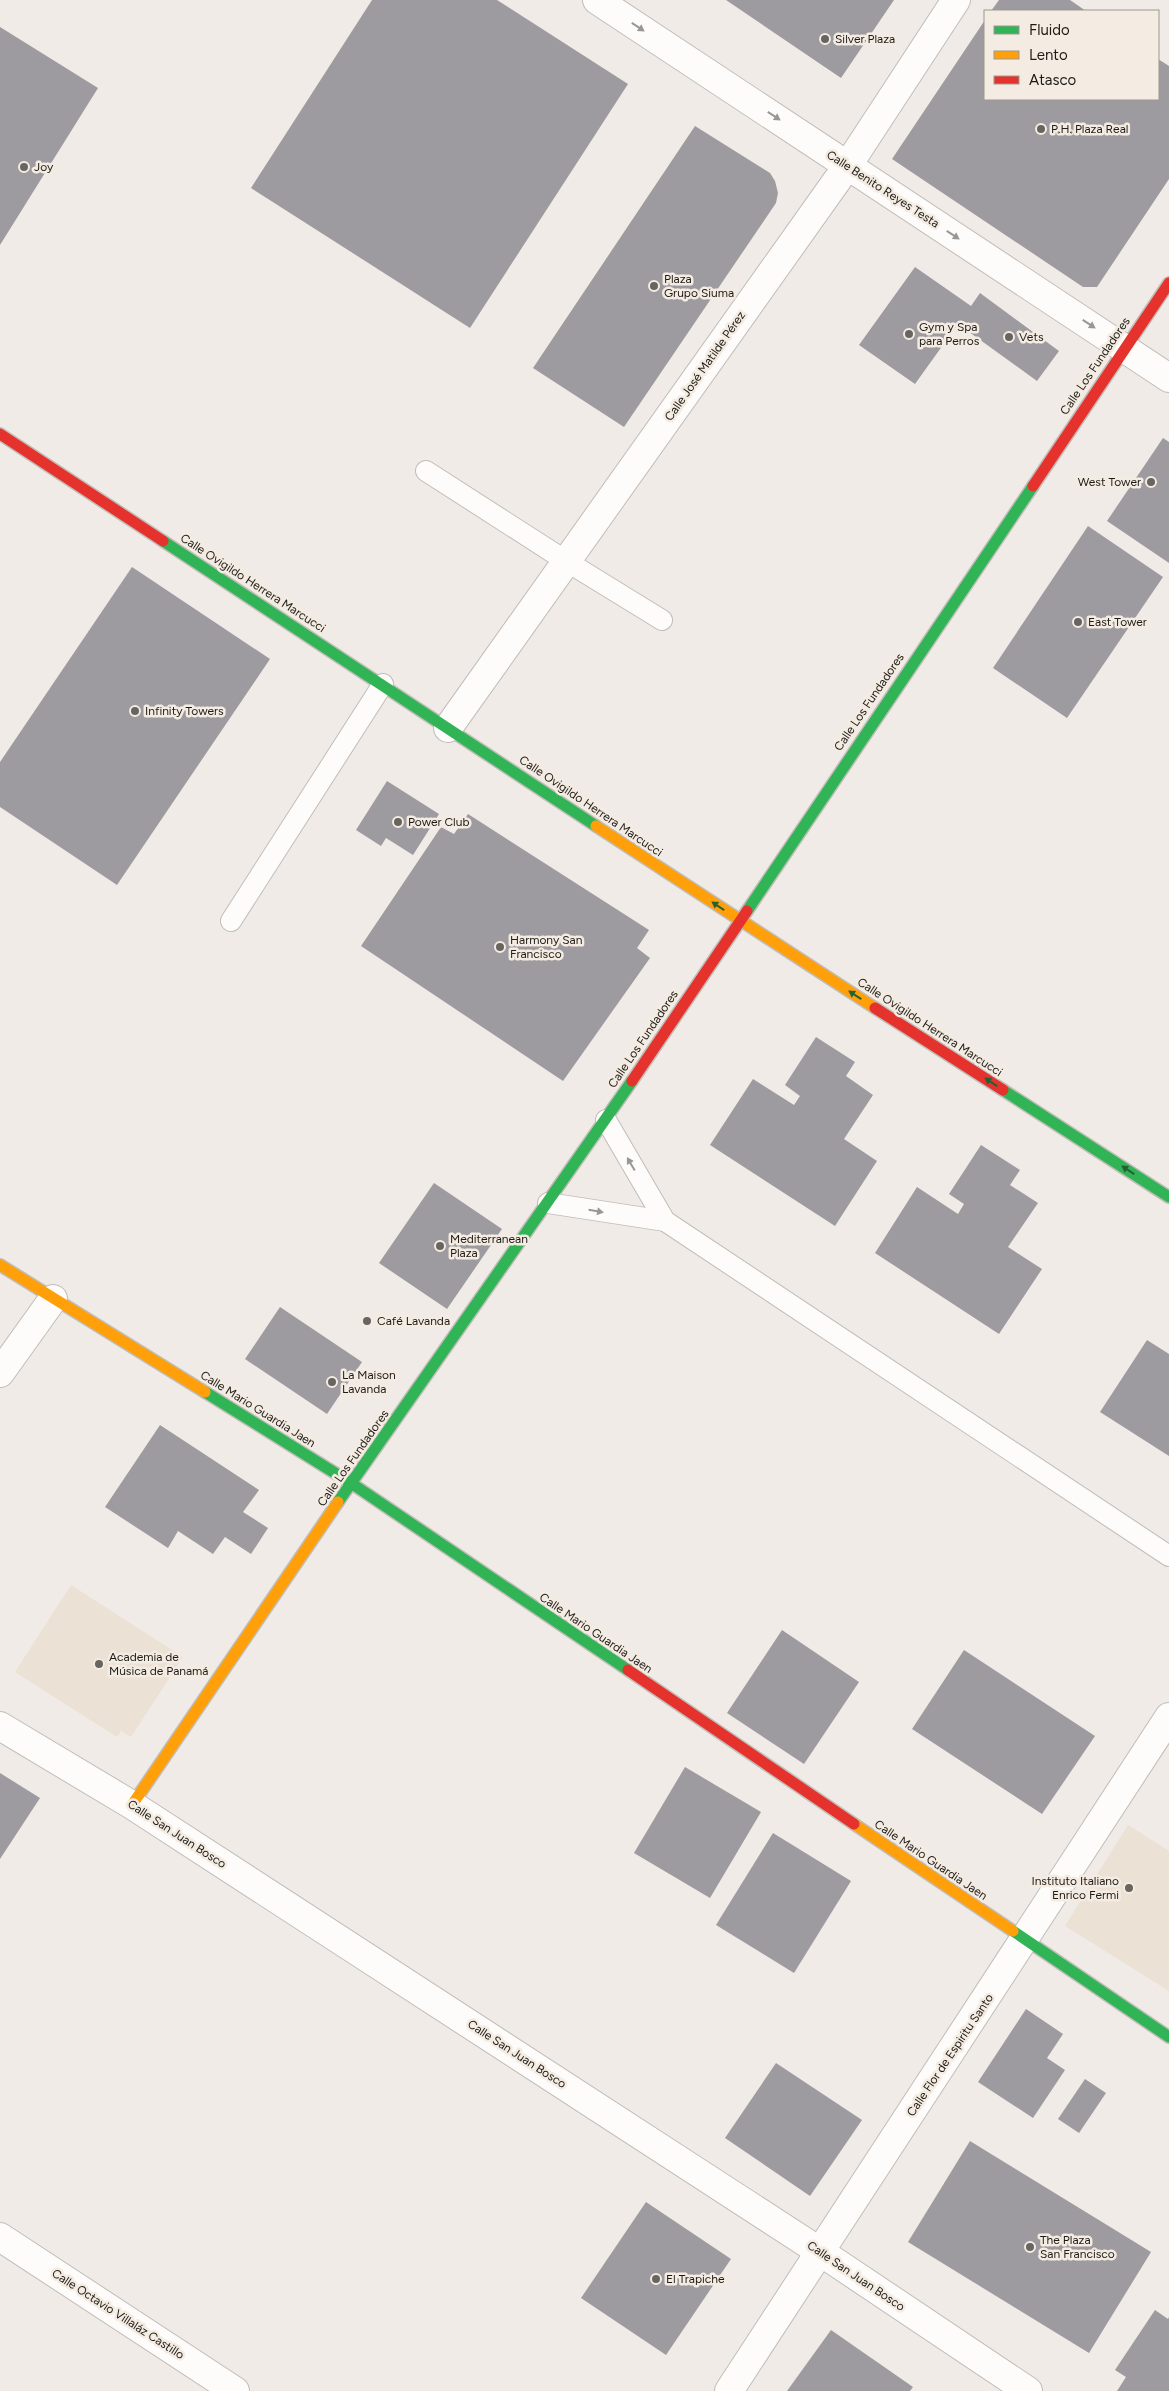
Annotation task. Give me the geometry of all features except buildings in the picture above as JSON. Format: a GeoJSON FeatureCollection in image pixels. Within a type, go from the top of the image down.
{"type":"FeatureCollection","features":[{"type":"Feature","properties":{"kind":"street","name":"Calle Benito Reyes Testa"},"geometry":{"type":"LineString","coordinates":[[597,0],[1169,378]]}},
{"type":"Feature","properties":{"kind":"street","name":"Calle José Matilde Pérez"},"geometry":{"type":"LineString","coordinates":[[448,728],[848,165],[956,0]]}},
{"type":"Feature","properties":{"kind":"street","name":"Calle Los Fundadores"},"geometry":{"type":"LineString","coordinates":[[132,1805],[351,1483],[606,1120],[738,920],[1169,283]]}},
{"type":"Feature","properties":{"kind":"street","name":"Calle Ovigildo Herrera Marcucci"},"geometry":{"type":"LineString","coordinates":[[0,434],[383,684],[738,920],[1169,1197]]}},
{"type":"Feature","properties":{"kind":"street","name":"Calle Mario Guardia Jaen"},"geometry":{"type":"LineString","coordinates":[[0,1265],[351,1483],[1169,2037]]}},
{"type":"Feature","properties":{"kind":"street"},"geometry":{"type":"LineString","coordinates":[[0,1373],[53,1299]]}},
{"type":"Feature","properties":{"kind":"street","name":"Calle Flor de Espiritu Santo"},"geometry":{"type":"LineString","coordinates":[[729,2391],[819,2251],[1025,1941],[1169,1718]]}},
{"type":"Feature","properties":{"kind":"street","name":"Calle San Juan Bosco"},"geometry":{"type":"LineString","coordinates":[[0,1726],[132,1805],[819,2251],[1028,2391]]}},
{"type":"Feature","properties":{"kind":"street","name":"Calle Octavio Villaláz Castillo"},"geometry":{"type":"LineString","coordinates":[[0,2237],[235,2391]]}},
{"type":"Feature","properties":{"kind":"lane"},"geometry":{"type":"LineString","coordinates":[[426,471],[662,620]]}},
{"type":"Feature","properties":{"kind":"lane"},"geometry":{"type":"LineString","coordinates":[[231,921],[383,684]]}},
{"type":"Feature","properties":{"kind":"lane"},"geometry":{"type":"LineString","coordinates":[[606,1120],[665,1221]]}},
{"type":"Feature","properties":{"kind":"lane"},"geometry":{"type":"LineString","coordinates":[[548,1203],[665,1221],[1169,1556]]}},
{"type":"Feature","properties":{"kind":"shaded area","name":"Academia de Música de Panamá"},"geometry":{"type":"Polygon","coordinates":[[[71,1585],[183,1657],[131,1737],[121,1731],[117,1737],[15,1672],[71,1585]]]}},
{"type":"Feature","properties":{"kind":"shaded area","name":"Instituto Italiano Enrico Fermi"},"geometry":{"type":"Polygon","coordinates":[[[1128,1825],[1169,1851],[1169,1991],[1065,1926],[1128,1825]]]}},
{"type":"Feature","properties":{"kind":"traffic: fast"},"geometry":{"type":"LineString","coordinates":[[747,911],[1033,486]]}},
{"type":"Feature","properties":{"kind":"traffic: fast"},"geometry":{"type":"LineString","coordinates":[[163,541],[596,826]]}},
{"type":"Feature","properties":{"kind":"traffic: fast"},"geometry":{"type":"LineString","coordinates":[[338,1502],[632,1081]]}},
{"type":"Feature","properties":{"kind":"traffic: fast"},"geometry":{"type":"LineString","coordinates":[[1003,1090],[1169,1197]]}},
{"type":"Feature","properties":{"kind":"traffic: fast"},"geometry":{"type":"LineString","coordinates":[[205,1392],[351,1483],[628,1670]]}},
{"type":"Feature","properties":{"kind":"traffic: fast"},"geometry":{"type":"LineString","coordinates":[[1013,1931],[1169,2037]]}},
{"type":"Feature","properties":{"kind":"traffic: slow"},"geometry":{"type":"LineString","coordinates":[[596,826],[875,1008]]}},
{"type":"Feature","properties":{"kind":"traffic: slow"},"geometry":{"type":"LineString","coordinates":[[0,1265],[205,1392]]}},
{"type":"Feature","properties":{"kind":"traffic: slow"},"geometry":{"type":"LineString","coordinates":[[132,1805],[338,1502]]}},
{"type":"Feature","properties":{"kind":"traffic: slow"},"geometry":{"type":"LineString","coordinates":[[854,1824],[1013,1931]]}},
{"type":"Feature","properties":{"kind":"traffic: jam"},"geometry":{"type":"LineString","coordinates":[[1033,486],[1169,283]]}},
{"type":"Feature","properties":{"kind":"traffic: jam"},"geometry":{"type":"LineString","coordinates":[[0,434],[163,541]]}},
{"type":"Feature","properties":{"kind":"traffic: jam"},"geometry":{"type":"LineString","coordinates":[[632,1081],[747,911]]}},
{"type":"Feature","properties":{"kind":"traffic: jam"},"geometry":{"type":"LineString","coordinates":[[875,1008],[1003,1090]]}},
{"type":"Feature","properties":{"kind":"traffic: jam"},"geometry":{"type":"LineString","coordinates":[[628,1670],[854,1824]]}},
{"type":"Feature","properties":{"kind":"place","name":"Silver Plaza"},"geometry":{"type":"Point","coordinates":[825,39]}},
{"type":"Feature","properties":{"kind":"place","name":"P.H. Plaza Real"},"geometry":{"type":"Point","coordinates":[1041,129]}},
{"type":"Feature","properties":{"kind":"place","name":"Joy"},"geometry":{"type":"Point","coordinates":[24,167]}},
{"type":"Feature","properties":{"kind":"place","name":"Plaza Grupo Siuma"},"geometry":{"type":"Point","coordinates":[654,286]}},
{"type":"Feature","properties":{"kind":"place","name":"Gym y Spa para Perros"},"geometry":{"type":"Point","coordinates":[909,334]}},
{"type":"Feature","properties":{"kind":"place","name":"Vets"},"geometry":{"type":"Point","coordinates":[1009,337]}},
{"type":"Feature","properties":{"kind":"place","name":"West Tower"},"geometry":{"type":"Point","coordinates":[1151,482]}},
{"type":"Feature","properties":{"kind":"place","name":"East Tower"},"geometry":{"type":"Point","coordinates":[1078,622]}},
{"type":"Feature","properties":{"kind":"place","name":"Infinity Towers"},"geometry":{"type":"Point","coordinates":[135,711]}},
{"type":"Feature","properties":{"kind":"place","name":"Power Club"},"geometry":{"type":"Point","coordinates":[398,822]}},
{"type":"Feature","properties":{"kind":"place","name":"Harmony San Francisco"},"geometry":{"type":"Point","coordinates":[500,947]}},
{"type":"Feature","properties":{"kind":"place","name":"Mediterranean Plaza"},"geometry":{"type":"Point","coordinates":[440,1246]}},
{"type":"Feature","properties":{"kind":"place","name":"Café Lavanda"},"geometry":{"type":"Point","coordinates":[367,1321]}},
{"type":"Feature","properties":{"kind":"place","name":"La Maison Lavanda"},"geometry":{"type":"Point","coordinates":[332,1382]}},
{"type":"Feature","properties":{"kind":"place","name":"Academia de Música de Panamá"},"geometry":{"type":"Point","coordinates":[99,1664]}},
{"type":"Feature","properties":{"kind":"place","name":"Instituto Italiano Enrico Fermi"},"geometry":{"type":"Point","coordinates":[1129,1888]}},
{"type":"Feature","properties":{"kind":"place","name":"The Plaza San Francisco"},"geometry":{"type":"Point","coordinates":[1030,2247]}},
{"type":"Feature","properties":{"kind":"place","name":"El Trapiche"},"geometry":{"type":"Point","coordinates":[656,2279]}}]}
